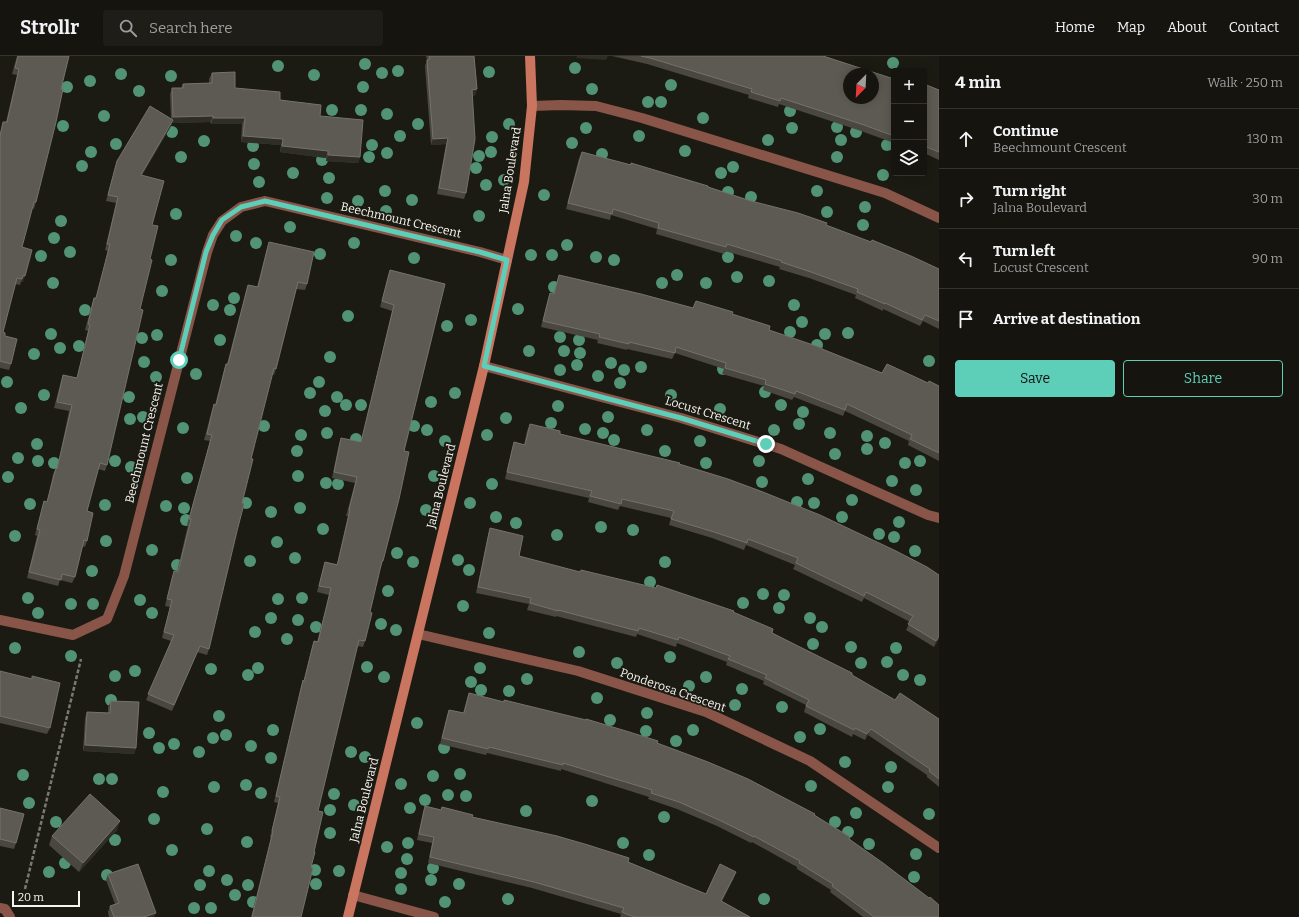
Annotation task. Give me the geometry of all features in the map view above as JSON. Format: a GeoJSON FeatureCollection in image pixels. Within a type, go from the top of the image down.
{"type":"FeatureCollection","features":[{"type":"Feature","properties":{"kind":"street","name":"Jalna Boulevard"},"geometry":{"type":"LineString","coordinates":[[348,917],[484,366],[524,182],[532,106],[530,56]]}},
{"type":"Feature","properties":{"kind":"street"},"geometry":{"type":"LineString","coordinates":[[532,106],[596,106],[642,118],[885,193],[939,218]]}},
{"type":"Feature","properties":{"kind":"street","name":"Beechmount Crescent"},"geometry":{"type":"LineString","coordinates":[[0,620],[73,635],[107,619],[124,576],[206,252],[213,235],[222,220],[241,207],[265,201],[480,252],[507,260]]}},
{"type":"Feature","properties":{"kind":"street","name":"Locust Crescent"},"geometry":{"type":"LineString","coordinates":[[484,366],[681,418],[781,449],[928,516],[939,518]]}},
{"type":"Feature","properties":{"kind":"street","name":"Ponderosa Crescent"},"geometry":{"type":"LineString","coordinates":[[418,634],[578,671],[706,712],[810,762],[939,848]]}},
{"type":"Feature","properties":{"kind":"street"},"geometry":{"type":"LineString","coordinates":[[354,895],[434,917]]}},
{"type":"Feature","properties":{"kind":"street"},"geometry":{"type":"LineString","coordinates":[[0,908],[5,909],[10,917]]}},
{"type":"Feature","properties":{"kind":"path"},"geometry":{"type":"LineString","coordinates":[[25,889],[81,659]]}},
{"type":"Feature","properties":{"kind":"building"},"geometry":{"type":"Polygon","coordinates":[[[18,56],[69,56],[61,89],[63,89],[56,122],[36,202],[34,202],[22,247],[32,250],[25,276],[23,276],[22,279],[17,278],[3,332],[5,333],[5,336],[17,339],[11,364],[0,361],[0,136],[3,122],[7,122],[19,69],[15,68],[18,56]]]}},
{"type":"Feature","properties":{"kind":"building"},"geometry":{"type":"Polygon","coordinates":[[[429,56],[474,56],[477,89],[472,90],[475,139],[466,193],[439,188],[448,138],[433,139],[427,60],[430,59],[429,56]]]}},
{"type":"Feature","properties":{"kind":"building"},"geometry":{"type":"Polygon","coordinates":[[[641,56],[823,56],[860,68],[843,68],[843,104],[879,104],[879,74],[891,78],[891,135],[781,98],[780,101],[751,92],[752,89],[641,56]]]}},
{"type":"Feature","properties":{"kind":"building"},"geometry":{"type":"Polygon","coordinates":[[[235,72],[235,88],[280,92],[280,100],[321,105],[320,116],[363,120],[360,157],[328,155],[328,151],[282,146],[283,139],[243,136],[245,118],[213,118],[213,116],[173,117],[172,88],[183,88],[183,84],[212,83],[212,73],[235,72]]]}},
{"type":"Feature","properties":{"kind":"building"},"geometry":{"type":"Polygon","coordinates":[[[927,85],[939,90],[939,152],[927,147],[927,85]]]}},
{"type":"Feature","properties":{"kind":"building"},"geometry":{"type":"Polygon","coordinates":[[[150,106],[173,120],[141,175],[164,181],[152,225],[158,226],[150,259],[152,260],[140,309],[143,310],[107,465],[100,463],[87,511],[93,513],[87,541],[84,540],[75,577],[62,574],[61,580],[29,572],[40,530],[37,529],[44,501],[47,502],[56,468],[57,469],[72,405],[57,402],[63,375],[77,378],[90,325],[88,324],[94,298],[96,298],[110,244],[107,244],[118,197],[108,195],[117,161],[150,106]]]}},
{"type":"Feature","properties":{"kind":"building"},"geometry":{"type":"Polygon","coordinates":[[[582,152],[631,165],[631,163],[708,186],[751,201],[798,213],[827,223],[826,225],[871,242],[872,240],[939,269],[939,321],[925,315],[922,320],[857,292],[858,289],[781,262],[782,261],[727,244],[726,247],[658,228],[659,223],[613,209],[612,214],[568,203],[582,152]]]}},
{"type":"Feature","properties":{"kind":"building"},"geometry":{"type":"Polygon","coordinates":[[[269,242],[314,252],[307,284],[298,282],[276,369],[274,368],[251,459],[253,459],[242,503],[244,504],[209,649],[200,646],[174,705],[148,694],[174,635],[164,632],[172,600],[167,599],[174,571],[178,572],[191,519],[189,519],[212,435],[207,434],[214,404],[216,405],[226,364],[228,364],[248,285],[258,287],[269,242]]]}},
{"type":"Feature","properties":{"kind":"building"},"geometry":{"type":"Polygon","coordinates":[[[390,270],[445,284],[404,451],[409,452],[399,499],[370,612],[372,613],[365,641],[359,640],[318,811],[323,812],[311,867],[313,868],[301,917],[252,917],[273,831],[280,797],[276,796],[303,680],[304,681],[314,641],[318,642],[331,588],[319,586],[325,562],[337,565],[357,477],[334,472],[341,438],[361,442],[394,305],[382,301],[390,270]]]}},
{"type":"Feature","properties":{"kind":"building"},"geometry":{"type":"Polygon","coordinates":[[[559,275],[693,308],[696,301],[733,312],[732,314],[770,326],[769,330],[822,348],[882,373],[887,364],[928,383],[929,381],[939,386],[939,453],[910,439],[912,435],[847,404],[845,410],[796,391],[795,394],[765,384],[766,380],[725,368],[726,363],[676,347],[675,353],[629,342],[629,344],[599,337],[600,334],[543,321],[550,293],[554,294],[559,275]]]}},
{"type":"Feature","properties":{"kind":"building"},"geometry":{"type":"Polygon","coordinates":[[[530,424],[560,431],[560,434],[680,463],[679,464],[728,479],[820,515],[927,567],[939,575],[939,636],[936,641],[908,624],[913,616],[866,592],[864,596],[796,563],[798,558],[748,539],[747,543],[671,519],[674,511],[622,499],[621,504],[590,496],[592,491],[507,472],[514,442],[525,445],[530,424]]]}},
{"type":"Feature","properties":{"kind":"building"},"geometry":{"type":"Polygon","coordinates":[[[490,528],[523,536],[519,556],[580,572],[581,570],[656,588],[657,585],[734,611],[733,612],[773,629],[772,633],[852,673],[852,675],[895,700],[900,693],[939,719],[939,779],[929,771],[930,769],[871,729],[867,734],[855,728],[854,730],[806,706],[809,700],[765,678],[767,675],[728,659],[730,656],[679,637],[678,640],[639,628],[638,631],[530,603],[531,598],[478,587],[490,528]]]}},
{"type":"Feature","properties":{"kind":"building"},"geometry":{"type":"Polygon","coordinates":[[[0,671],[32,679],[32,676],[60,683],[50,728],[0,716],[0,671]]]}},
{"type":"Feature","properties":{"kind":"building"},"geometry":{"type":"Polygon","coordinates":[[[469,693],[586,719],[626,731],[658,741],[657,743],[748,779],[815,814],[814,815],[850,837],[849,839],[939,905],[939,917],[874,917],[832,886],[833,884],[799,863],[800,861],[754,836],[719,820],[679,802],[651,793],[652,790],[563,763],[563,765],[489,747],[488,749],[442,738],[449,710],[464,713],[469,693]]]}},
{"type":"Feature","properties":{"kind":"building"},"geometry":{"type":"Polygon","coordinates":[[[111,701],[139,702],[136,748],[85,745],[87,712],[110,713],[111,701]]]}},
{"type":"Feature","properties":{"kind":"building"},"geometry":{"type":"Polygon","coordinates":[[[90,794],[120,821],[83,863],[52,836],[90,794]]]}},
{"type":"Feature","properties":{"kind":"building"},"geometry":{"type":"Polygon","coordinates":[[[425,806],[441,810],[442,807],[473,815],[472,817],[557,836],[588,845],[629,858],[628,862],[706,894],[720,864],[736,872],[721,901],[750,917],[634,917],[622,912],[624,908],[534,882],[430,857],[434,837],[419,834],[425,806]]]}},
{"type":"Feature","properties":{"kind":"building"},"geometry":{"type":"Polygon","coordinates":[[[0,808],[24,814],[16,843],[0,839],[0,808]]]}},
{"type":"Feature","properties":{"kind":"building"},"geometry":{"type":"Polygon","coordinates":[[[138,864],[156,913],[144,917],[114,917],[110,906],[119,903],[108,874],[138,864]]]}},
{"type":"Feature","properties":{"kind":"route"},"geometry":{"type":"LineString","coordinates":[[179,360],[206,252],[213,235],[222,220],[241,207],[265,201],[480,252],[507,260],[484,366],[681,418],[766,444]]}}]}
